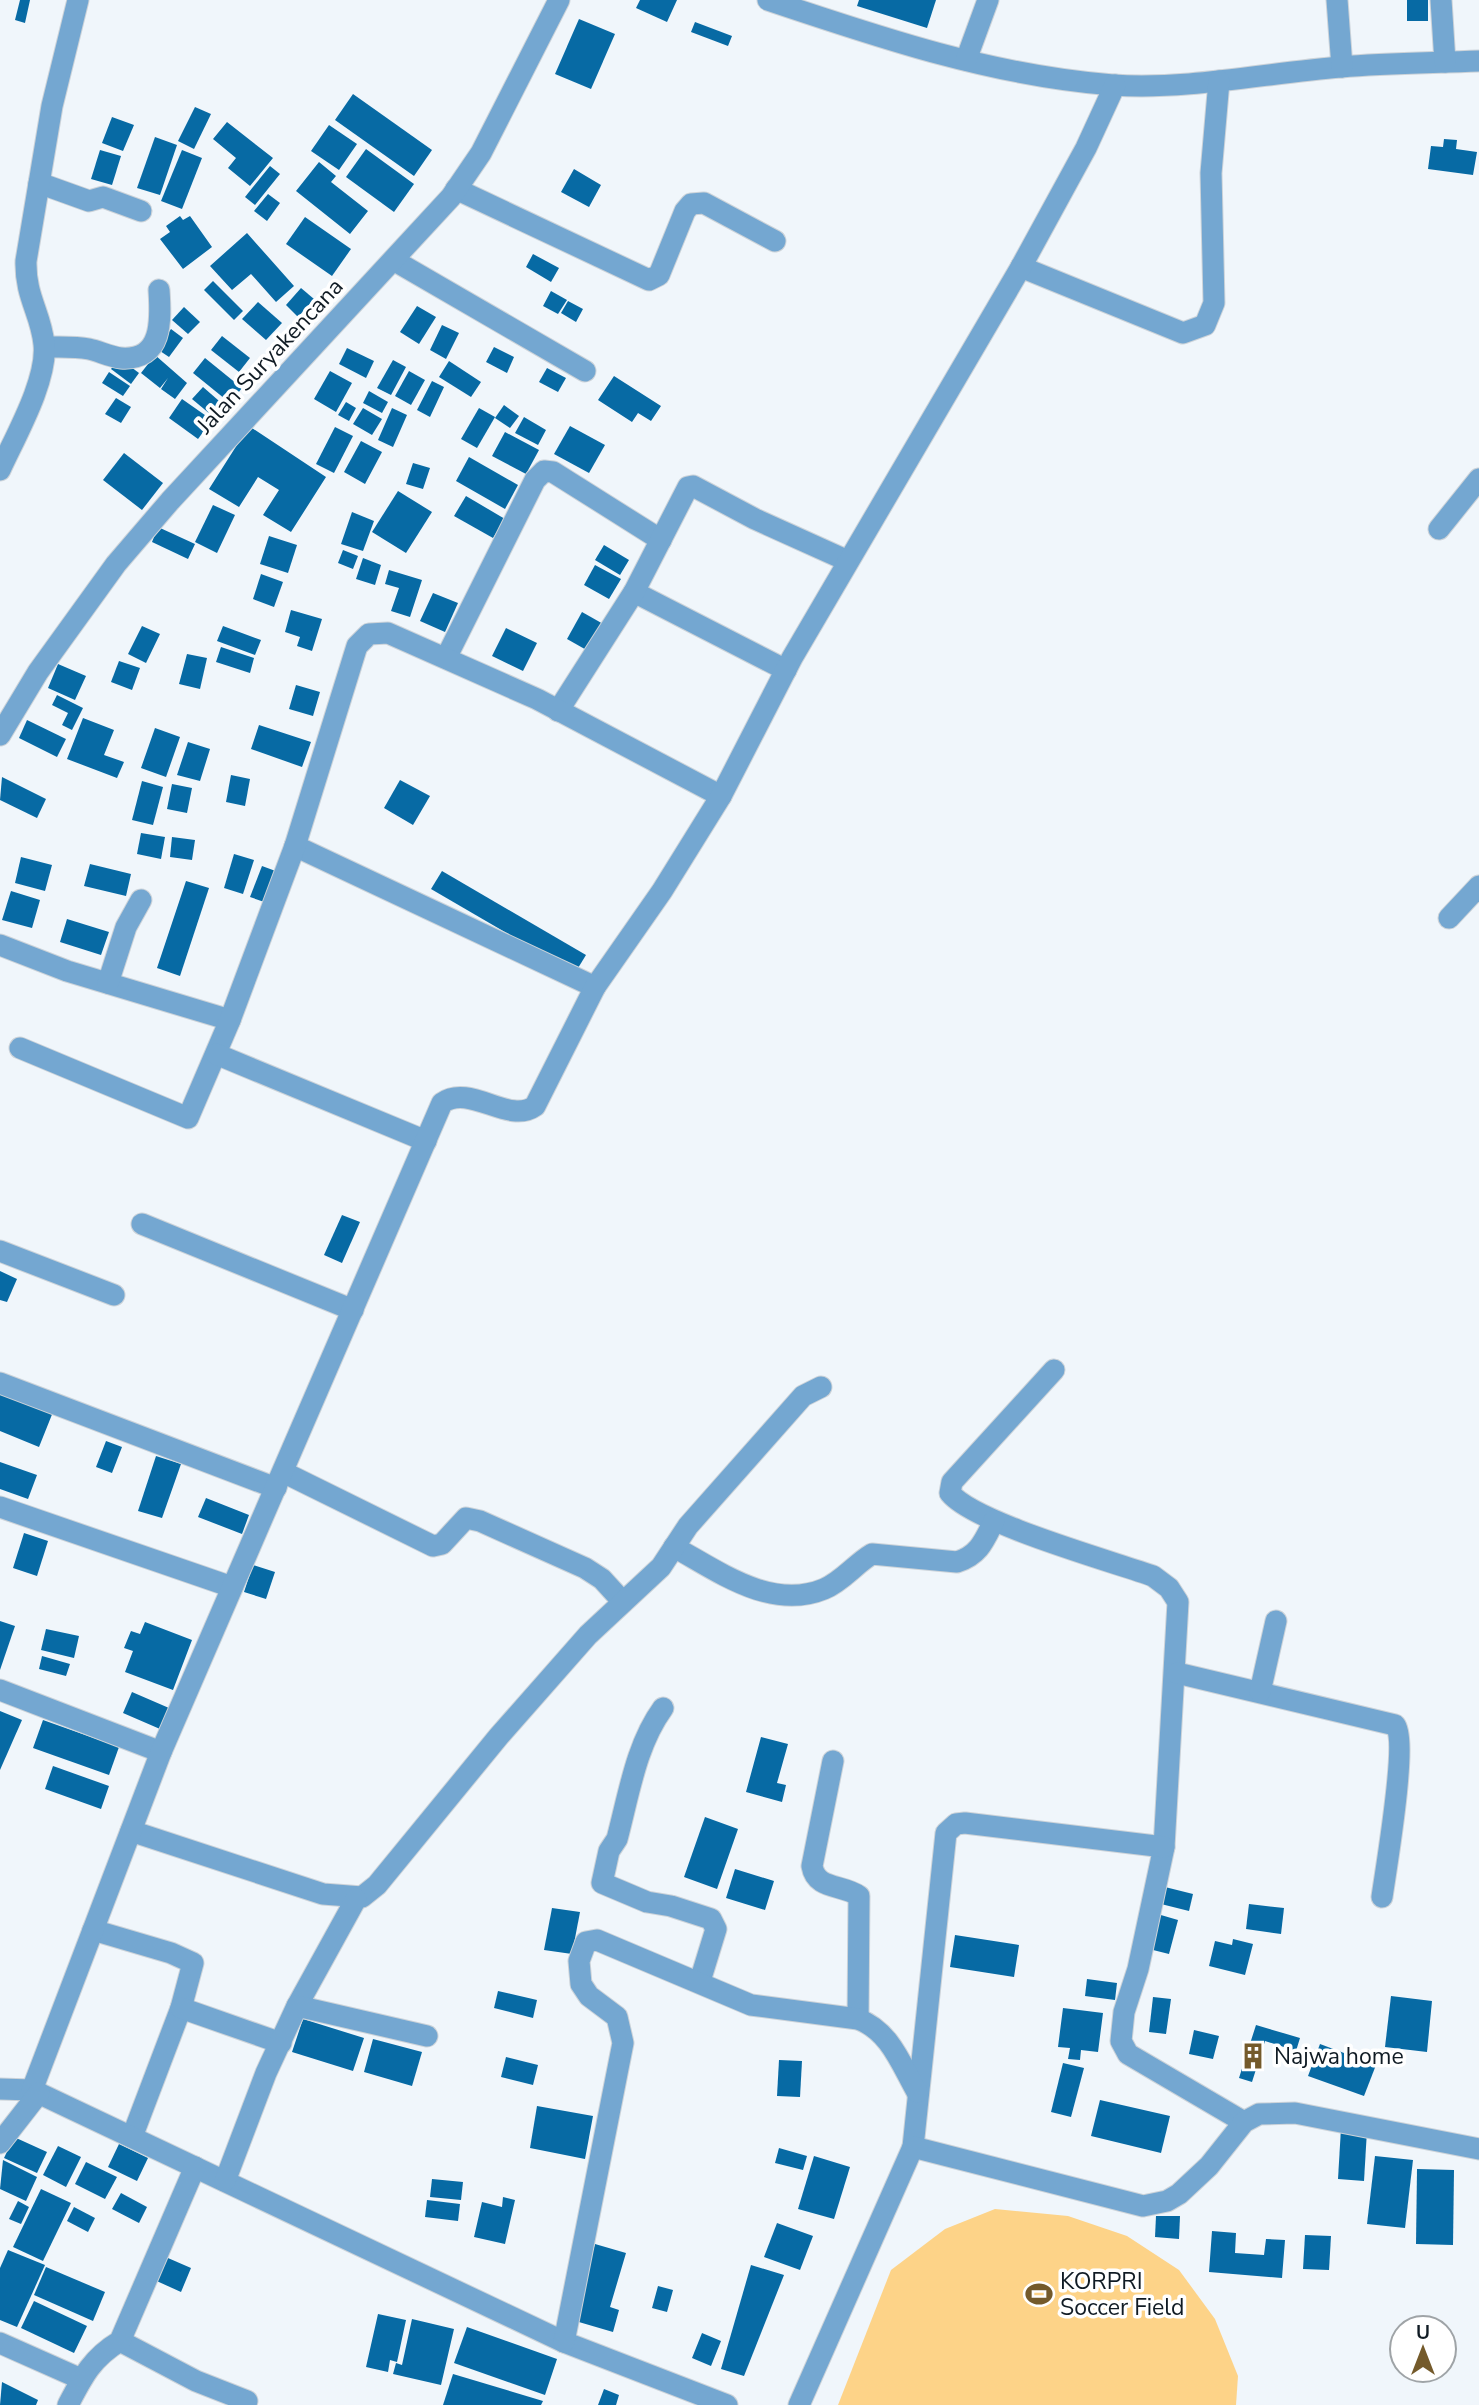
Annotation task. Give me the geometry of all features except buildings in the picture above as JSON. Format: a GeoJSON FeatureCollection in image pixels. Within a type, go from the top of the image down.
{"type":"FeatureCollection","features":[{"type":"Feature","properties":{"kind":"street"},"geometry":{"type":"LineString","coordinates":[[0,470],[34,393],[44,361],[45,347],[25,284],[52,106],[78,0]]}},
{"type":"Feature","properties":{"kind":"street","name":"Jalan Suryakencana"},"geometry":{"type":"LineString","coordinates":[[0,735],[38,672],[116,564],[170,501],[395,261],[456,189],[481,153],[559,0]]}},
{"type":"Feature","properties":{"kind":"street"},"geometry":{"type":"LineString","coordinates":[[768,0],[887,40],[966,60],[1056,79],[1115,85],[1164,86],[1342,67],[1479,61]]}},
{"type":"Feature","properties":{"kind":"street"},"geometry":{"type":"LineString","coordinates":[[966,60],[988,0]]}},
{"type":"Feature","properties":{"kind":"street"},"geometry":{"type":"LineString","coordinates":[[1337,0],[1342,67]]}},
{"type":"Feature","properties":{"kind":"street"},"geometry":{"type":"LineString","coordinates":[[1441,0],[1445,62]]}},
{"type":"Feature","properties":{"kind":"street"},"geometry":{"type":"LineString","coordinates":[[1021,267],[1183,333],[1205,325],[1213,303],[1211,173],[1219,81]]}},
{"type":"Feature","properties":{"kind":"street"},"geometry":{"type":"LineString","coordinates":[[0,2143],[35,2092],[161,1752],[442,1102],[451,1097],[523,1112],[535,1106],[594,986],[662,891],[721,796],[786,670],[1021,267],[1086,148],[1115,85]]}},
{"type":"Feature","properties":{"kind":"street"},"geometry":{"type":"LineString","coordinates":[[39,183],[89,201],[103,197],[141,211]]}},
{"type":"Feature","properties":{"kind":"street"},"geometry":{"type":"LineString","coordinates":[[456,189],[649,279],[659,275],[685,211],[691,204],[704,203],[775,241]]}},
{"type":"Feature","properties":{"kind":"street"},"geometry":{"type":"LineString","coordinates":[[395,261],[585,371]]}},
{"type":"Feature","properties":{"kind":"street"},"geometry":{"type":"LineString","coordinates":[[45,347],[78,347],[118,358],[142,354],[155,345],[158,334],[159,290]]}},
{"type":"Feature","properties":{"kind":"street"},"geometry":{"type":"LineString","coordinates":[[446,658],[535,480],[544,471],[552,472],[661,540]]}},
{"type":"Feature","properties":{"kind":"street"},"geometry":{"type":"LineString","coordinates":[[1439,529],[1479,479]]}},
{"type":"Feature","properties":{"kind":"street"},"geometry":{"type":"LineString","coordinates":[[558,710],[634,592],[682,494],[693,486],[755,519],[848,561]]}},
{"type":"Feature","properties":{"kind":"street"},"geometry":{"type":"LineString","coordinates":[[634,592],[786,670]]}},
{"type":"Feature","properties":{"kind":"street"},"geometry":{"type":"LineString","coordinates":[[20,1048],[188,1118],[230,1020],[295,846],[357,646],[369,634],[388,633],[446,658],[558,710],[721,796]]}},
{"type":"Feature","properties":{"kind":"street"},"geometry":{"type":"LineString","coordinates":[[295,846],[594,986]]}},
{"type":"Feature","properties":{"kind":"street"},"geometry":{"type":"LineString","coordinates":[[1448,918],[1479,886]]}},
{"type":"Feature","properties":{"kind":"street"},"geometry":{"type":"LineString","coordinates":[[108,983],[126,927],[141,900]]}},
{"type":"Feature","properties":{"kind":"street"},"geometry":{"type":"LineString","coordinates":[[0,945],[108,983],[230,1020]]}},
{"type":"Feature","properties":{"kind":"street"},"geometry":{"type":"LineString","coordinates":[[216,1054],[426,1141]]}},
{"type":"Feature","properties":{"kind":"street"},"geometry":{"type":"LineString","coordinates":[[142,1224],[353,1310]]}},
{"type":"Feature","properties":{"kind":"street"},"geometry":{"type":"LineString","coordinates":[[0,1251],[114,1295]]}},
{"type":"Feature","properties":{"kind":"street"},"geometry":{"type":"LineString","coordinates":[[1054,1370],[953,1482],[950,1493],[957,1502],[995,1521],[1153,1576],[1163,1582],[1178,1602],[1177,1673],[1164,1847],[1138,1969],[1124,2012],[1121,2041],[1128,2054],[1244,2122]]}},
{"type":"Feature","properties":{"kind":"street"},"geometry":{"type":"LineString","coordinates":[[0,1383],[280,1480],[433,1546],[442,1544],[461,1520],[471,1518],[480,1521],[585,1568],[602,1579],[623,1602]]}},
{"type":"Feature","properties":{"kind":"street"},"geometry":{"type":"LineString","coordinates":[[225,2181],[297,2006],[356,1899],[377,1885],[499,1736],[587,1635],[661,1567],[688,1526],[803,1396],[821,1387]]}},
{"type":"Feature","properties":{"kind":"street"},"geometry":{"type":"LineString","coordinates":[[0,1507],[232,1587]]}},
{"type":"Feature","properties":{"kind":"street"},"geometry":{"type":"LineString","coordinates":[[674,1547],[761,1592],[811,1592],[835,1583],[872,1554],[957,1562],[969,1558],[976,1554],[995,1521]]}},
{"type":"Feature","properties":{"kind":"street"},"geometry":{"type":"LineString","coordinates":[[1260,1692],[1276,1621]]}},
{"type":"Feature","properties":{"kind":"street"},"geometry":{"type":"LineString","coordinates":[[1177,1673],[1390,1722],[1399,1729],[1399,1760],[1382,1897]]}},
{"type":"Feature","properties":{"kind":"street"},"geometry":{"type":"LineString","coordinates":[[0,1690],[161,1752]]}},
{"type":"Feature","properties":{"kind":"street"},"geometry":{"type":"LineString","coordinates":[[663,1707],[651,1724],[642,1747],[617,1839],[609,1851],[601,1883],[647,1902],[671,1906],[711,1919],[716,1929],[700,1981]]}},
{"type":"Feature","properties":{"kind":"street"},"geometry":{"type":"LineString","coordinates":[[833,1761],[812,1866],[814,1877],[820,1883],[859,1896],[858,2019]]}},
{"type":"Feature","properties":{"kind":"street"},"geometry":{"type":"LineString","coordinates":[[799,2405],[913,2147],[946,1833],[950,1828],[965,1823],[1164,1847]]}},
{"type":"Feature","properties":{"kind":"street"},"geometry":{"type":"LineString","coordinates":[[131,1831],[323,1894],[356,1899]]}},
{"type":"Feature","properties":{"kind":"street"},"geometry":{"type":"LineString","coordinates":[[93,1930],[171,1953],[193,1963],[181,2008],[132,2137]]}},
{"type":"Feature","properties":{"kind":"street"},"geometry":{"type":"LineString","coordinates":[[564,2342],[623,2043],[617,2017],[589,1996],[581,1984],[579,1968],[582,1947],[586,1942],[597,1940],[700,1981],[751,2005],[858,2019],[872,2024],[885,2035],[917,2092]]}},
{"type":"Feature","properties":{"kind":"street"},"geometry":{"type":"LineString","coordinates":[[297,2006],[427,2036]]}},
{"type":"Feature","properties":{"kind":"street"},"geometry":{"type":"LineString","coordinates":[[181,2008],[281,2043]]}},
{"type":"Feature","properties":{"kind":"street"},"geometry":{"type":"LineString","coordinates":[[0,2090],[35,2092],[564,2342],[727,2405]]}},
{"type":"Feature","properties":{"kind":"street"},"geometry":{"type":"LineString","coordinates":[[913,2147],[1143,2206],[1167,2201],[1179,2194],[1209,2166],[1244,2122],[1259,2114],[1295,2113],[1479,2149]]}},
{"type":"Feature","properties":{"kind":"street"},"geometry":{"type":"LineString","coordinates":[[68,2405],[81,2379],[101,2352],[120,2341],[195,2167]]}},
{"type":"Feature","properties":{"kind":"street"},"geometry":{"type":"LineString","coordinates":[[120,2341],[196,2381],[247,2400]]}},
{"type":"Feature","properties":{"kind":"street"},"geometry":{"type":"LineString","coordinates":[[0,2343],[81,2379]]}},
{"type":"Feature","properties":{"kind":"shaded area","name":"KORPRI Soccer Field"},"geometry":{"type":"Polygon","coordinates":[[[995,2209],[1068,2216],[1127,2236],[1179,2270],[1215,2319],[1238,2376],[1236,2405],[838,2405],[891,2270],[945,2229],[995,2209]]]}},
{"type":"Feature","properties":{"kind":"place","name":"Najwa home"},"geometry":{"type":"Point","coordinates":[1253,2056]}},
{"type":"Feature","properties":{"kind":"place","name":"KORPRI Soccer Field"},"geometry":{"type":"Point","coordinates":[1039,2294]}}]}
